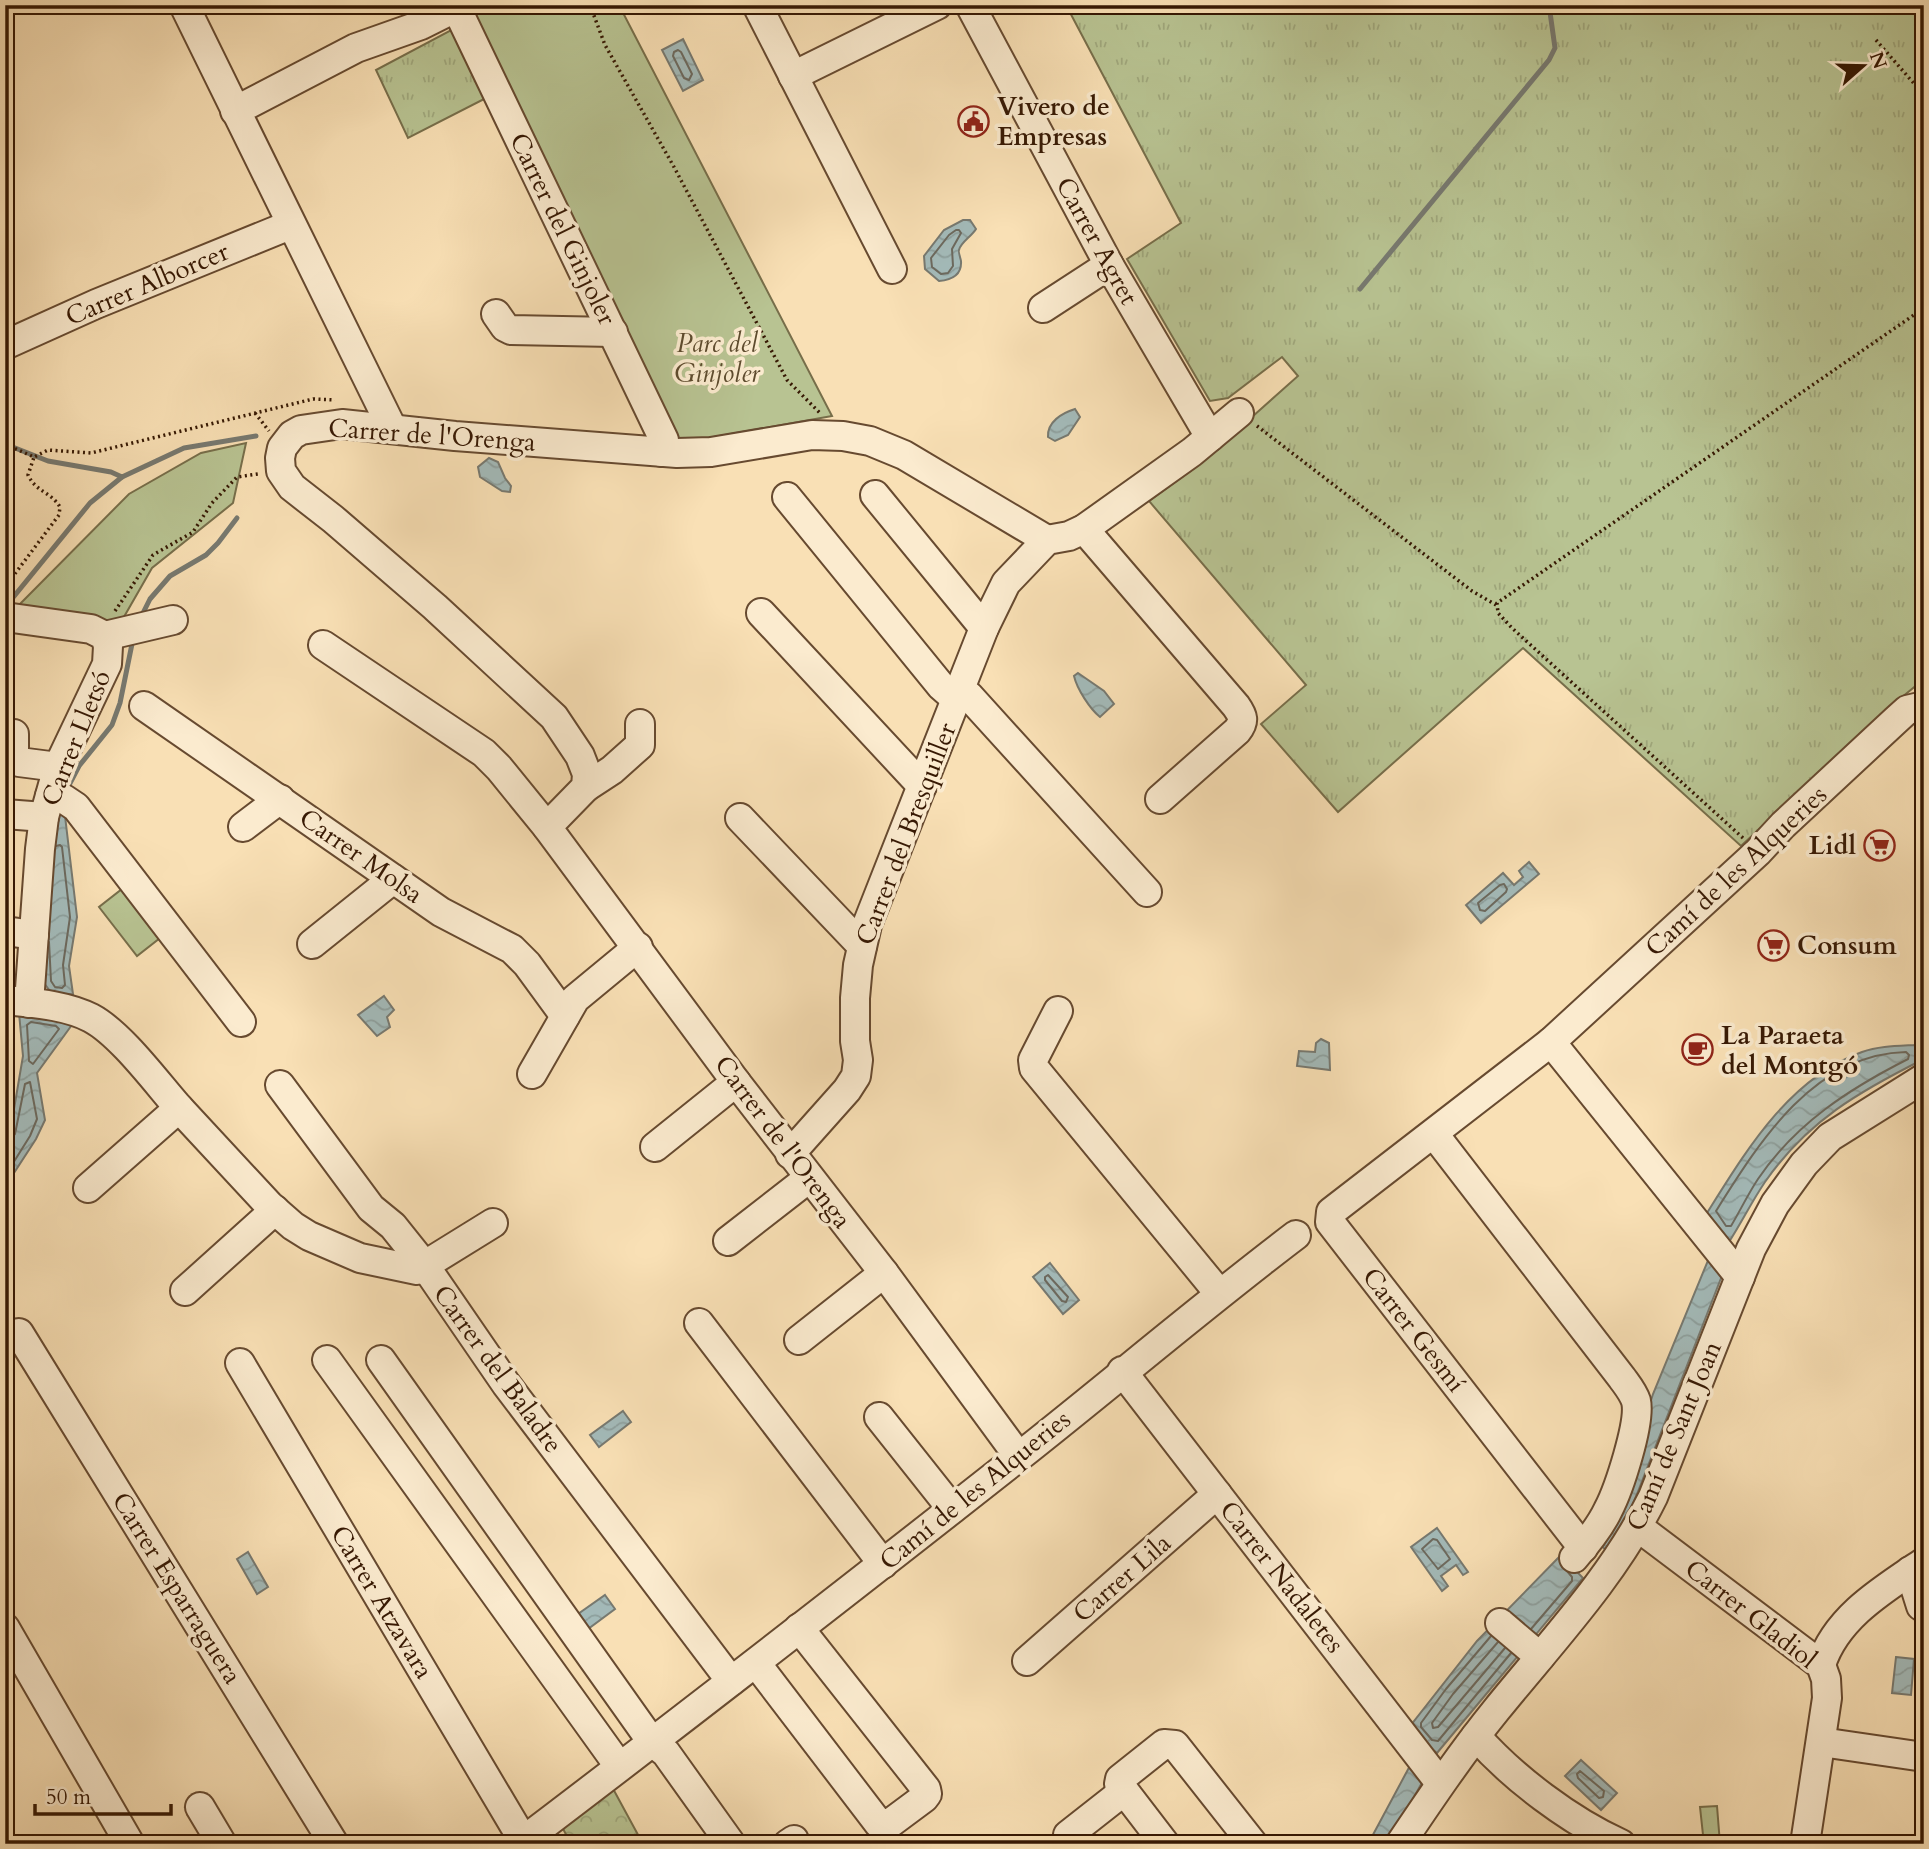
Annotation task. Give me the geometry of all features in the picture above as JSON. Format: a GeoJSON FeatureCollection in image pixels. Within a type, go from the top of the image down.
{"type":"FeatureCollection","features":[{"type":"Feature","properties":{"kind":"street"},"geometry":{"type":"LineString","coordinates":[[184,5],[392,428]]}},
{"type":"Feature","properties":{"kind":"street"},"geometry":{"type":"LineString","coordinates":[[757,5],[892,269]]}},
{"type":"Feature","properties":{"kind":"street"},"geometry":{"type":"LineString","coordinates":[[793,76],[937,5]]}},
{"type":"Feature","properties":{"kind":"street","name":"Carrer Agret"},"geometry":{"type":"LineString","coordinates":[[970,5],[1109,265],[1210,437]]}},
{"type":"Feature","properties":{"kind":"street","name":"Carrer del Ginjoler"},"geometry":{"type":"LineString","coordinates":[[235,111],[356,48],[421,25],[457,6],[664,440],[662,452]]}},
{"type":"Feature","properties":{"kind":"street","name":"Carrer Alborcer"},"geometry":{"type":"LineString","coordinates":[[5,345],[96,304],[290,225]]}},
{"type":"Feature","properties":{"kind":"street"},"geometry":{"type":"LineString","coordinates":[[1043,308],[1109,265]]}},
{"type":"Feature","properties":{"kind":"street"},"geometry":{"type":"LineString","coordinates":[[496,314],[505,327],[511,330],[613,331]]}},
{"type":"Feature","properties":{"kind":"street"},"geometry":{"type":"LineString","coordinates":[[1047,540],[1069,536],[1084,529],[1210,437],[1239,412]]}},
{"type":"Feature","properties":{"kind":"street","name":"Carrer de l'Orenga"},"geometry":{"type":"LineString","coordinates":[[281,471],[282,448],[292,436],[301,430],[342,424],[455,436],[662,452],[710,452],[794,437],[834,435],[870,441],[904,455],[1047,540]]}},
{"type":"Feature","properties":{"kind":"street"},"geometry":{"type":"LineString","coordinates":[[281,471],[300,495],[333,519],[425,598],[543,705],[564,730],[580,756],[587,774],[586,787]]}},
{"type":"Feature","properties":{"kind":"street"},"geometry":{"type":"LineString","coordinates":[[875,495],[984,628]]}},
{"type":"Feature","properties":{"kind":"street","name":"Carrer del Bresquiller"},"geometry":{"type":"LineString","coordinates":[[787,497],[941,686],[959,696],[969,696],[1147,892]]}},
{"type":"Feature","properties":{"kind":"street"},"geometry":{"type":"LineString","coordinates":[[1084,529],[1242,715],[1243,721],[1237,731],[1160,799]]}},
{"type":"Feature","properties":{"kind":"street","name":"Carrer del Bresquiller"},"geometry":{"type":"LineString","coordinates":[[790,1154],[847,1090],[856,1076],[858,1060],[855,998],[862,946],[872,908],[984,628],[1006,583],[1047,540]]}},
{"type":"Feature","properties":{"kind":"street"},"geometry":{"type":"LineString","coordinates":[[761,613],[922,786]]}},
{"type":"Feature","properties":{"kind":"street","name":"Carrer Lletsó"},"geometry":{"type":"LineString","coordinates":[[5,617],[91,629],[112,635],[107,664],[58,767],[47,807],[34,935],[17,1002]]}},
{"type":"Feature","properties":{"kind":"street"},"geometry":{"type":"LineString","coordinates":[[112,635],[163,623]]}},
{"type":"Feature","properties":{"kind":"street","name":"Carrer de l'Orenga"},"geometry":{"type":"LineString","coordinates":[[323,645],[484,753],[499,768],[638,947],[736,1082],[884,1273],[1019,1457]]}},
{"type":"Feature","properties":{"kind":"street","name":"Carrer Molsa"},"geometry":{"type":"LineString","coordinates":[[145,706],[456,921],[512,949],[527,964],[565,1016]]}},
{"type":"Feature","properties":{"kind":"street","name":"Camí de les Alqueries"},"geometry":{"type":"LineString","coordinates":[[1551,1042],[1758,852],[1783,825],[1907,710],[1924,706]]}},
{"type":"Feature","properties":{"kind":"street"},"geometry":{"type":"LineString","coordinates":[[547,827],[586,787],[612,770],[640,745],[640,724]]}},
{"type":"Feature","properties":{"kind":"street"},"geometry":{"type":"LineString","coordinates":[[14,734],[14,757],[19,762],[58,767]]}},
{"type":"Feature","properties":{"kind":"street"},"geometry":{"type":"LineString","coordinates":[[5,814],[47,807],[64,799],[76,807],[241,1022]]}},
{"type":"Feature","properties":{"kind":"street"},"geometry":{"type":"LineString","coordinates":[[243,827],[280,799]]}},
{"type":"Feature","properties":{"kind":"street"},"geometry":{"type":"LineString","coordinates":[[740,818],[862,946]]}},
{"type":"Feature","properties":{"kind":"street"},"geometry":{"type":"LineString","coordinates":[[312,944],[393,879]]}},
{"type":"Feature","properties":{"kind":"street"},"geometry":{"type":"LineString","coordinates":[[5,931],[34,935]]}},
{"type":"Feature","properties":{"kind":"street"},"geometry":{"type":"LineString","coordinates":[[532,1074],[582,992],[638,947]]}},
{"type":"Feature","properties":{"kind":"street","name":"Carrer del Baladre"},"geometry":{"type":"LineString","coordinates":[[17,1002],[68,1010],[96,1021],[121,1043],[275,1210],[309,1236],[351,1255],[411,1270],[425,1266],[506,1384],[731,1682]]}},
{"type":"Feature","properties":{"kind":"street"},"geometry":{"type":"LineString","coordinates":[[1058,1011],[1033,1060],[1034,1068],[1219,1293]]}},
{"type":"Feature","properties":{"kind":"street"},"geometry":{"type":"LineString","coordinates":[[1551,1042],[1740,1277]]}},
{"type":"Feature","properties":{"kind":"street","name":"Carrer Gesmí"},"geometry":{"type":"LineString","coordinates":[[1551,1042],[1331,1212],[1331,1222],[1584,1564]]}},
{"type":"Feature","properties":{"kind":"street","name":"Camí de Sant Joan"},"geometry":{"type":"LineString","coordinates":[[1400,1844],[1440,1783],[1540,1657],[1584,1564],[1638,1527],[1653,1497],[1740,1277],[1768,1216],[1798,1172],[1820,1146],[1844,1126],[1924,1078]]}},
{"type":"Feature","properties":{"kind":"street"},"geometry":{"type":"LineString","coordinates":[[655,1146],[736,1082]]}},
{"type":"Feature","properties":{"kind":"street"},"geometry":{"type":"LineString","coordinates":[[280,1085],[371,1208],[393,1226],[425,1266],[493,1223]]}},
{"type":"Feature","properties":{"kind":"street"},"geometry":{"type":"LineString","coordinates":[[88,1188],[179,1108]]}},
{"type":"Feature","properties":{"kind":"street"},"geometry":{"type":"LineString","coordinates":[[1434,1134],[1622,1378],[1636,1400],[1636,1421],[1632,1438],[1610,1507],[1584,1564]]}},
{"type":"Feature","properties":{"kind":"street"},"geometry":{"type":"LineString","coordinates":[[727,1241],[809,1178]]}},
{"type":"Feature","properties":{"kind":"street"},"geometry":{"type":"LineString","coordinates":[[185,1291],[275,1210]]}},
{"type":"Feature","properties":{"kind":"street","name":"Camí de les Alqueries"},"geometry":{"type":"LineString","coordinates":[[528,1840],[619,1766],[756,1663],[1019,1457],[1304,1226]]}},
{"type":"Feature","properties":{"kind":"street","name":"Carrer Gesmí"},"geometry":{"type":"LineString","coordinates":[[1304,1226],[1584,1564]]}},
{"type":"Feature","properties":{"kind":"street"},"geometry":{"type":"LineString","coordinates":[[799,1340],[884,1273]]}},
{"type":"Feature","properties":{"kind":"street"},"geometry":{"type":"LineString","coordinates":[[699,1323],[883,1564]]}},
{"type":"Feature","properties":{"kind":"street","name":"Carrer Esparraguera"},"geometry":{"type":"LineString","coordinates":[[19,1333],[334,1844]]}},
{"type":"Feature","properties":{"kind":"street"},"geometry":{"type":"LineString","coordinates":[[327,1360],[619,1766]]}},
{"type":"Feature","properties":{"kind":"street"},"geometry":{"type":"LineString","coordinates":[[381,1360],[652,1742],[666,1753],[732,1844]]}},
{"type":"Feature","properties":{"kind":"street","name":"Carrer Atzavara"},"geometry":{"type":"LineString","coordinates":[[240,1363],[528,1840]]}},
{"type":"Feature","properties":{"kind":"street","name":"Carrer Nadaletes"},"geometry":{"type":"LineString","coordinates":[[1122,1371],[1440,1783]]}},
{"type":"Feature","properties":{"kind":"street"},"geometry":{"type":"LineString","coordinates":[[879,1418],[952,1509]]}},
{"type":"Feature","properties":{"kind":"street","name":"Carrer Lila"},"geometry":{"type":"LineString","coordinates":[[1027,1661],[1217,1494]]}},
{"type":"Feature","properties":{"kind":"street","name":"Carrer Gladiol"},"geometry":{"type":"LineString","coordinates":[[1638,1527],[1821,1665],[1828,1688],[1805,1844]]}},
{"type":"Feature","properties":{"kind":"street"},"geometry":{"type":"LineString","coordinates":[[1821,1665],[1829,1644],[1845,1622],[1917,1566]]}},
{"type":"Feature","properties":{"kind":"street"},"geometry":{"type":"LineString","coordinates":[[1917,1566],[1921,1606]]}},
{"type":"Feature","properties":{"kind":"street"},"geometry":{"type":"LineString","coordinates":[[1500,1623],[1540,1657]]}},
{"type":"Feature","properties":{"kind":"street"},"geometry":{"type":"LineString","coordinates":[[5,1628],[130,1844]]}},
{"type":"Feature","properties":{"kind":"street"},"geometry":{"type":"LineString","coordinates":[[756,1663],[878,1824],[889,1824],[924,1798],[926,1789],[799,1628]]}},
{"type":"Feature","properties":{"kind":"street"},"geometry":{"type":"LineString","coordinates":[[1476,1736],[1496,1759],[1519,1778],[1602,1840]]}},
{"type":"Feature","properties":{"kind":"street"},"geometry":{"type":"LineString","coordinates":[[1821,1742],[1924,1757]]}},
{"type":"Feature","properties":{"kind":"street"},"geometry":{"type":"LineString","coordinates":[[1165,1844],[1119,1784],[1120,1779],[1164,1744],[1169,1743],[1175,1745],[1253,1844]]}},
{"type":"Feature","properties":{"kind":"street"},"geometry":{"type":"LineString","coordinates":[[1068,1835],[1124,1791]]}},
{"type":"Feature","properties":{"kind":"street"},"geometry":{"type":"LineString","coordinates":[[200,1807],[222,1844]]}},
{"type":"Feature","properties":{"kind":"path"},"geometry":{"type":"LineString","coordinates":[[590,5],[606,45],[787,380],[824,417],[834,435]]}},
{"type":"Feature","properties":{"kind":"path"},"geometry":{"type":"LineString","coordinates":[[1876,40],[1924,95]]}},
{"type":"Feature","properties":{"kind":"path"},"geometry":{"type":"LineString","coordinates":[[1496,605],[1503,597],[1924,308]]}},
{"type":"Feature","properties":{"kind":"path"},"geometry":{"type":"LineString","coordinates":[[5,587],[59,515],[60,507],[56,500],[33,485],[28,475],[34,457],[48,450],[92,453],[313,399],[340,400]]}},
{"type":"Feature","properties":{"kind":"path"},"geometry":{"type":"LineString","coordinates":[[1239,412],[1472,591],[1496,605],[1498,613],[1512,628],[1758,852]]}},
{"type":"Feature","properties":{"kind":"path"},"geometry":{"type":"LineString","coordinates":[[5,444],[34,457]]}},
{"type":"Feature","properties":{"kind":"path"},"geometry":{"type":"LineString","coordinates":[[112,635],[107,624],[153,555],[193,532],[212,503],[237,477],[281,471]]}},
{"type":"Feature","properties":{"kind":"green space","name":"Parc del Ginjoler"},"geometry":{"type":"Polygon","coordinates":[[[466,5],[619,5],[832,416],[674,444],[466,5]]]}},
{"type":"Feature","properties":{"kind":"green space"},"geometry":{"type":"Polygon","coordinates":[[[1066,5],[1924,5],[1924,679],[1890,707],[1741,846],[1523,648],[1338,812],[1261,724],[1306,685],[1149,501],[1197,466],[1298,376],[1282,357],[1228,398],[1210,401],[1127,259],[1181,223],[1066,5]]]}},
{"type":"Feature","properties":{"kind":"green space"},"geometry":{"type":"Polygon","coordinates":[[[455,28],[490,96],[408,138],[376,70],[455,28]]]}},
{"type":"Feature","properties":{"kind":"green space"},"geometry":{"type":"Polygon","coordinates":[[[246,443],[233,503],[152,568],[117,629],[18,606],[129,494],[201,453],[246,443]]]}},
{"type":"Feature","properties":{"kind":"green space"},"geometry":{"type":"Polygon","coordinates":[[[122,889],[160,938],[137,956],[99,907],[122,889]]]}},
{"type":"Feature","properties":{"kind":"green space"},"geometry":{"type":"Polygon","coordinates":[[[611,1785],[643,1844],[571,1844],[560,1823],[611,1785]]]}},
{"type":"Feature","properties":{"kind":"green space"},"geometry":{"type":"Polygon","coordinates":[[[1717,1806],[1720,1844],[1704,1844],[1700,1807],[1717,1806]]]}},
{"type":"Feature","properties":{"kind":"water"},"geometry":{"type":"Polygon","coordinates":[[[683,39],[703,80],[683,91],[662,50],[683,39]]]}},
{"type":"Feature","properties":{"kind":"water"},"geometry":{"type":"Polygon","coordinates":[[[963,220],[970,220],[976,229],[960,247],[960,270],[951,278],[939,281],[925,269],[924,256],[944,230],[963,220]]]}},
{"type":"Feature","properties":{"kind":"water"},"geometry":{"type":"Polygon","coordinates":[[[1075,409],[1080,417],[1068,435],[1055,441],[1048,437],[1050,427],[1056,419],[1075,409]]]}},
{"type":"Feature","properties":{"kind":"water"},"geometry":{"type":"Polygon","coordinates":[[[489,458],[498,462],[511,486],[510,492],[502,491],[480,477],[478,467],[489,458]]]}},
{"type":"Feature","properties":{"kind":"water"},"geometry":{"type":"Polygon","coordinates":[[[1078,673],[1104,691],[1114,704],[1100,717],[1078,687],[1074,676],[1078,673]]]}},
{"type":"Feature","properties":{"kind":"water"},"geometry":{"type":"Polygon","coordinates":[[[56,813],[65,816],[77,917],[69,966],[73,994],[53,995],[44,983],[56,813]]]}},
{"type":"Feature","properties":{"kind":"water"},"geometry":{"type":"Polygon","coordinates":[[[1529,862],[1539,874],[1481,923],[1466,905],[1503,873],[1514,885],[1523,877],[1519,871],[1529,862]]]}},
{"type":"Feature","properties":{"kind":"water"},"geometry":{"type":"Polygon","coordinates":[[[384,996],[394,1010],[387,1017],[390,1027],[377,1036],[358,1015],[384,996]]]}},
{"type":"Feature","properties":{"kind":"water"},"geometry":{"type":"Polygon","coordinates":[[[19,1013],[74,1022],[37,1073],[45,1120],[14,1173],[5,1196],[5,1143],[23,1056],[19,1013]]]}},
{"type":"Feature","properties":{"kind":"water"},"geometry":{"type":"Polygon","coordinates":[[[1321,1039],[1329,1043],[1330,1070],[1297,1066],[1299,1051],[1315,1052],[1316,1043],[1321,1039]]]}},
{"type":"Feature","properties":{"kind":"water"},"geometry":{"type":"Polygon","coordinates":[[[1924,1046],[1924,1059],[1857,1096],[1817,1125],[1799,1142],[1765,1182],[1729,1242],[1707,1213],[1737,1165],[1791,1098],[1812,1079],[1862,1052],[1882,1047],[1924,1046]]]}},
{"type":"Feature","properties":{"kind":"water"},"geometry":{"type":"Polygon","coordinates":[[[1709,1258],[1723,1273],[1630,1511],[1606,1550],[1599,1544],[1618,1502],[1653,1394],[1709,1258]]]}},
{"type":"Feature","properties":{"kind":"water"},"geometry":{"type":"Polygon","coordinates":[[[1050,1263],[1079,1300],[1063,1314],[1033,1277],[1050,1263]]]}},
{"type":"Feature","properties":{"kind":"water"},"geometry":{"type":"Polygon","coordinates":[[[623,1411],[631,1422],[599,1447],[590,1435],[623,1411]]]}},
{"type":"Feature","properties":{"kind":"water"},"geometry":{"type":"Polygon","coordinates":[[[1437,1528],[1468,1572],[1463,1575],[1456,1565],[1441,1576],[1448,1586],[1442,1591],[1411,1547],[1437,1528]]]}},
{"type":"Feature","properties":{"kind":"water"},"geometry":{"type":"Polygon","coordinates":[[[248,1552],[268,1587],[257,1594],[237,1559],[248,1552]]]}},
{"type":"Feature","properties":{"kind":"water"},"geometry":{"type":"Polygon","coordinates":[[[1561,1555],[1583,1578],[1437,1753],[1411,1725],[1477,1641],[1561,1555]]]}},
{"type":"Feature","properties":{"kind":"water"},"geometry":{"type":"Polygon","coordinates":[[[605,1595],[615,1609],[588,1629],[578,1614],[605,1595]]]}},
{"type":"Feature","properties":{"kind":"water"},"geometry":{"type":"Polygon","coordinates":[[[1896,1657],[1914,1659],[1911,1695],[1892,1693],[1896,1657]]]}},
{"type":"Feature","properties":{"kind":"water"},"geometry":{"type":"Polygon","coordinates":[[[1581,1760],[1617,1793],[1601,1810],[1565,1776],[1581,1760]]]}},
{"type":"Feature","properties":{"kind":"water"},"geometry":{"type":"Polygon","coordinates":[[[1412,1762],[1424,1779],[1388,1844],[1368,1844],[1412,1762]]]}},
{"type":"Feature","properties":{"kind":"waterway"},"geometry":{"type":"LineString","coordinates":[[1360,289],[1549,60],[1555,48],[1549,5]]}},
{"type":"Feature","properties":{"kind":"waterway"},"geometry":{"type":"LineString","coordinates":[[5,444],[48,461],[111,472],[122,477],[184,448],[256,436]]}},
{"type":"Feature","properties":{"kind":"waterway"},"geometry":{"type":"LineString","coordinates":[[11,600],[90,503],[122,477]]}},
{"type":"Feature","properties":{"kind":"waterway"},"geometry":{"type":"LineString","coordinates":[[141,617],[150,599],[170,576],[206,555],[237,518]]}},
{"type":"Feature","properties":{"kind":"waterway"},"geometry":{"type":"LineString","coordinates":[[68,787],[79,766],[112,725],[120,703],[133,639]]}},
{"type":"Feature","properties":{"kind":"place","name":"Vivero de Empresas"},"geometry":{"type":"Point","coordinates":[974,121]}},
{"type":"Feature","properties":{"kind":"place","name":"Lidl"},"geometry":{"type":"Point","coordinates":[1879,845]}},
{"type":"Feature","properties":{"kind":"place","name":"Consum"},"geometry":{"type":"Point","coordinates":[1774,945]}},
{"type":"Feature","properties":{"kind":"place","name":"La Paraeta del Montgó"},"geometry":{"type":"Point","coordinates":[1698,1050]}}]}
